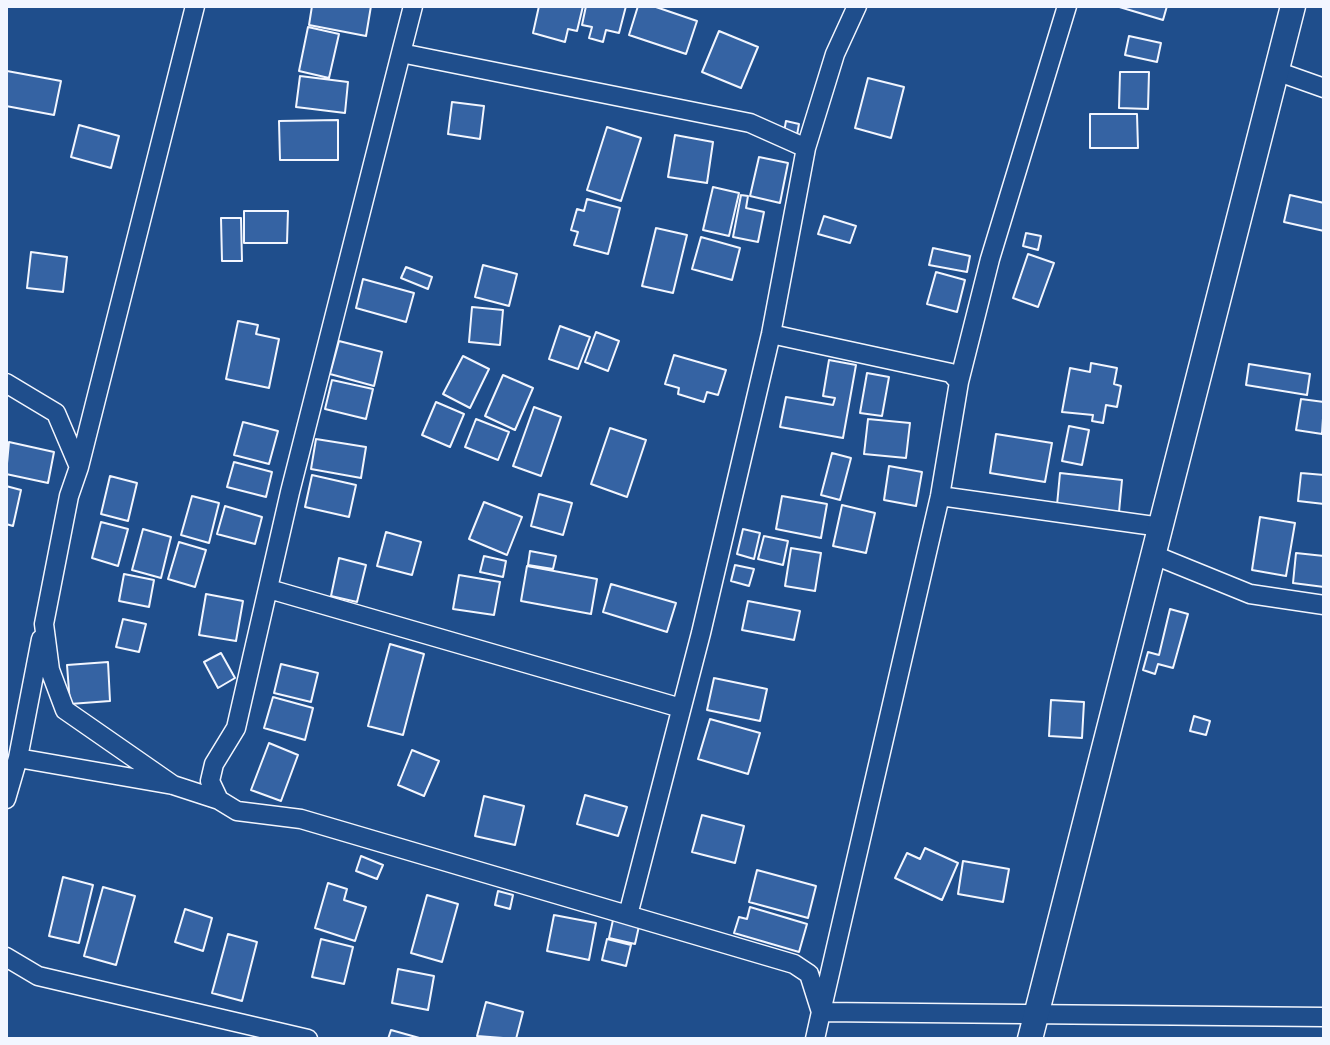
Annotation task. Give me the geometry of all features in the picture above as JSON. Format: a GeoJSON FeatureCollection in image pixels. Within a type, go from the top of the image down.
{"type":"FeatureCollection","features":[{"type":"Feature","properties":{"kind":"street"},"geometry":{"type":"LineString","coordinates":[[6,799],[18,758],[69,496],[79,467],[195,6]]}},
{"type":"Feature","properties":{"kind":"street"},"geometry":{"type":"LineString","coordinates":[[219,800],[210,781],[214,764],[236,728],[413,6]]}},
{"type":"Feature","properties":{"kind":"street"},"geometry":{"type":"LineString","coordinates":[[628,915],[771,334],[806,148],[835,54],[857,6]]}},
{"type":"Feature","properties":{"kind":"street"},"geometry":{"type":"LineString","coordinates":[[815,1039],[940,496],[959,382],[990,259],[1067,6]]}},
{"type":"Feature","properties":{"kind":"street"},"geometry":{"type":"LineString","coordinates":[[1033,1028],[1293,6]]}},
{"type":"Feature","properties":{"kind":"street"},"geometry":{"type":"LineString","coordinates":[[401,53],[750,123],[806,148]]}},
{"type":"Feature","properties":{"kind":"street"},"geometry":{"type":"LineString","coordinates":[[1276,71],[1324,88]]}},
{"type":"Feature","properties":{"kind":"street"},"geometry":{"type":"LineString","coordinates":[[771,334],[951,373],[959,382]]}},
{"type":"Feature","properties":{"kind":"street"},"geometry":{"type":"LineString","coordinates":[[6,383],[56,413],[79,467]]}},
{"type":"Feature","properties":{"kind":"street"},"geometry":{"type":"LineString","coordinates":[[940,496],[1161,527]]}},
{"type":"Feature","properties":{"kind":"street"},"geometry":{"type":"LineString","coordinates":[[1154,555],[1250,594],[1324,605]]}},
{"type":"Feature","properties":{"kind":"street"},"geometry":{"type":"LineString","coordinates":[[269,589],[681,708]]}},
{"type":"Feature","properties":{"kind":"street"},"geometry":{"type":"LineString","coordinates":[[44,624],[50,670],[65,710],[173,785]]}},
{"type":"Feature","properties":{"kind":"street"},"geometry":{"type":"LineString","coordinates":[[18,758],[173,785],[219,800],[237,811],[301,819],[794,964],[809,974],[821,1012]]}},
{"type":"Feature","properties":{"kind":"street"},"geometry":{"type":"LineString","coordinates":[[6,957],[38,976],[308,1039]]}},
{"type":"Feature","properties":{"kind":"street"},"geometry":{"type":"LineString","coordinates":[[821,1012],[1033,1028],[1324,1017]]}},
{"type":"Feature","properties":{"kind":"building"},"geometry":{"type":"Polygon","coordinates":[[[312,6],[371,6],[366,36],[309,25],[312,6]]]}},
{"type":"Feature","properties":{"kind":"building"},"geometry":{"type":"Polygon","coordinates":[[[539,6],[583,6],[577,31],[568,29],[565,42],[533,33],[539,6]]]}},
{"type":"Feature","properties":{"kind":"building"},"geometry":{"type":"Polygon","coordinates":[[[586,6],[626,6],[619,33],[606,30],[603,42],[589,38],[592,27],[582,25],[586,6]]]}},
{"type":"Feature","properties":{"kind":"building"},"geometry":{"type":"Polygon","coordinates":[[[638,6],[653,6],[697,21],[686,54],[629,35],[638,6]]]}},
{"type":"Feature","properties":{"kind":"building"},"geometry":{"type":"Polygon","coordinates":[[[1116,6],[1167,6],[1163,20],[1116,6]]]}},
{"type":"Feature","properties":{"kind":"building"},"geometry":{"type":"Polygon","coordinates":[[[308,27],[339,34],[329,78],[299,71],[308,27]]]}},
{"type":"Feature","properties":{"kind":"building"},"geometry":{"type":"Polygon","coordinates":[[[719,31],[758,47],[741,88],[702,72],[719,31]]]}},
{"type":"Feature","properties":{"kind":"building"},"geometry":{"type":"Polygon","coordinates":[[[1129,36],[1161,43],[1157,62],[1125,55],[1129,36]]]}},
{"type":"Feature","properties":{"kind":"building"},"geometry":{"type":"Polygon","coordinates":[[[7,71],[61,81],[54,115],[6,106],[7,71]]]}},
{"type":"Feature","properties":{"kind":"building"},"geometry":{"type":"Polygon","coordinates":[[[1120,72],[1149,72],[1148,109],[1119,108],[1120,72]]]}},
{"type":"Feature","properties":{"kind":"building"},"geometry":{"type":"Polygon","coordinates":[[[300,76],[348,82],[345,113],[296,107],[300,76]]]}},
{"type":"Feature","properties":{"kind":"building"},"geometry":{"type":"Polygon","coordinates":[[[868,78],[904,87],[891,138],[855,128],[868,78]]]}},
{"type":"Feature","properties":{"kind":"building"},"geometry":{"type":"Polygon","coordinates":[[[452,102],[484,106],[480,139],[448,134],[452,102]]]}},
{"type":"Feature","properties":{"kind":"building"},"geometry":{"type":"Polygon","coordinates":[[[1090,114],[1137,114],[1138,148],[1090,148],[1090,114]]]}},
{"type":"Feature","properties":{"kind":"building"},"geometry":{"type":"Polygon","coordinates":[[[338,120],[338,160],[280,160],[279,121],[338,120]]]}},
{"type":"Feature","properties":{"kind":"building"},"geometry":{"type":"Polygon","coordinates":[[[786,121],[799,124],[797,135],[784,132],[786,121]]]}},
{"type":"Feature","properties":{"kind":"building"},"geometry":{"type":"Polygon","coordinates":[[[79,125],[119,136],[111,168],[71,157],[79,125]]]}},
{"type":"Feature","properties":{"kind":"building"},"geometry":{"type":"Polygon","coordinates":[[[607,127],[641,138],[621,201],[587,190],[607,127]]]}},
{"type":"Feature","properties":{"kind":"building"},"geometry":{"type":"Polygon","coordinates":[[[675,135],[713,142],[707,183],[668,177],[675,135]]]}},
{"type":"Feature","properties":{"kind":"building"},"geometry":{"type":"Polygon","coordinates":[[[759,157],[788,163],[780,203],[750,196],[759,157]]]}},
{"type":"Feature","properties":{"kind":"building"},"geometry":{"type":"Polygon","coordinates":[[[713,187],[739,193],[729,236],[703,230],[713,187]]]}},
{"type":"Feature","properties":{"kind":"building"},"geometry":{"type":"Polygon","coordinates":[[[741,195],[748,196],[746,208],[764,212],[758,242],[733,237],[741,195]]]}},
{"type":"Feature","properties":{"kind":"building"},"geometry":{"type":"Polygon","coordinates":[[[1290,195],[1324,203],[1324,231],[1284,222],[1290,195]]]}},
{"type":"Feature","properties":{"kind":"building"},"geometry":{"type":"Polygon","coordinates":[[[587,199],[620,208],[608,254],[574,245],[578,232],[571,230],[577,209],[584,211],[587,199]]]}},
{"type":"Feature","properties":{"kind":"building"},"geometry":{"type":"Polygon","coordinates":[[[244,211],[288,211],[287,243],[244,243],[244,211]]]}},
{"type":"Feature","properties":{"kind":"building"},"geometry":{"type":"Polygon","coordinates":[[[824,216],[856,226],[850,243],[818,234],[824,216]]]}},
{"type":"Feature","properties":{"kind":"building"},"geometry":{"type":"Polygon","coordinates":[[[221,218],[241,218],[242,261],[222,261],[221,218]]]}},
{"type":"Feature","properties":{"kind":"building"},"geometry":{"type":"Polygon","coordinates":[[[656,228],[687,235],[673,293],[642,286],[656,228]]]}},
{"type":"Feature","properties":{"kind":"building"},"geometry":{"type":"Polygon","coordinates":[[[1026,233],[1041,236],[1038,250],[1023,246],[1026,233]]]}},
{"type":"Feature","properties":{"kind":"building"},"geometry":{"type":"Polygon","coordinates":[[[701,237],[740,248],[732,280],[692,269],[701,237]]]}},
{"type":"Feature","properties":{"kind":"building"},"geometry":{"type":"Polygon","coordinates":[[[933,248],[970,256],[967,272],[929,265],[933,248]]]}},
{"type":"Feature","properties":{"kind":"building"},"geometry":{"type":"Polygon","coordinates":[[[31,252],[67,257],[63,292],[27,288],[31,252]]]}},
{"type":"Feature","properties":{"kind":"building"},"geometry":{"type":"Polygon","coordinates":[[[1028,254],[1054,263],[1038,307],[1013,298],[1028,254]]]}},
{"type":"Feature","properties":{"kind":"building"},"geometry":{"type":"Polygon","coordinates":[[[483,265],[517,274],[509,306],[475,297],[483,265]]]}},
{"type":"Feature","properties":{"kind":"building"},"geometry":{"type":"Polygon","coordinates":[[[406,267],[432,277],[428,289],[401,278],[406,267]]]}},
{"type":"Feature","properties":{"kind":"building"},"geometry":{"type":"Polygon","coordinates":[[[936,272],[965,280],[957,312],[927,304],[936,272]]]}},
{"type":"Feature","properties":{"kind":"building"},"geometry":{"type":"Polygon","coordinates":[[[363,279],[414,293],[406,322],[356,308],[363,279]]]}},
{"type":"Feature","properties":{"kind":"building"},"geometry":{"type":"Polygon","coordinates":[[[472,307],[503,310],[500,345],[469,342],[472,307]]]}},
{"type":"Feature","properties":{"kind":"building"},"geometry":{"type":"Polygon","coordinates":[[[238,321],[258,325],[256,334],[279,339],[269,388],[226,379],[238,321]]]}},
{"type":"Feature","properties":{"kind":"building"},"geometry":{"type":"Polygon","coordinates":[[[560,326],[590,337],[578,369],[549,359],[560,326]]]}},
{"type":"Feature","properties":{"kind":"building"},"geometry":{"type":"Polygon","coordinates":[[[596,332],[619,341],[608,371],[585,362],[596,332]]]}},
{"type":"Feature","properties":{"kind":"building"},"geometry":{"type":"Polygon","coordinates":[[[339,341],[382,352],[374,386],[330,374],[339,341]]]}},
{"type":"Feature","properties":{"kind":"building"},"geometry":{"type":"Polygon","coordinates":[[[674,355],[726,370],[718,395],[707,392],[704,402],[678,394],[679,388],[665,384],[674,355]]]}},
{"type":"Feature","properties":{"kind":"building"},"geometry":{"type":"Polygon","coordinates":[[[463,356],[489,369],[470,408],[443,394],[463,356]]]}},
{"type":"Feature","properties":{"kind":"building"},"geometry":{"type":"Polygon","coordinates":[[[829,360],[856,365],[843,438],[780,427],[786,397],[833,405],[835,398],[823,396],[829,360]]]}},
{"type":"Feature","properties":{"kind":"building"},"geometry":{"type":"Polygon","coordinates":[[[1091,363],[1117,368],[1114,384],[1121,386],[1117,407],[1106,405],[1103,423],[1092,421],[1093,415],[1062,412],[1070,368],[1090,372],[1091,363]]]}},
{"type":"Feature","properties":{"kind":"building"},"geometry":{"type":"Polygon","coordinates":[[[1249,364],[1310,374],[1307,395],[1246,385],[1249,364]]]}},
{"type":"Feature","properties":{"kind":"building"},"geometry":{"type":"Polygon","coordinates":[[[867,373],[889,377],[882,416],[860,413],[867,373]]]}},
{"type":"Feature","properties":{"kind":"building"},"geometry":{"type":"Polygon","coordinates":[[[503,375],[533,388],[515,430],[485,416],[503,375]]]}},
{"type":"Feature","properties":{"kind":"building"},"geometry":{"type":"Polygon","coordinates":[[[332,380],[373,389],[366,419],[325,409],[332,380]]]}},
{"type":"Feature","properties":{"kind":"building"},"geometry":{"type":"Polygon","coordinates":[[[1301,399],[1324,402],[1322,434],[1296,430],[1301,399]]]}},
{"type":"Feature","properties":{"kind":"building"},"geometry":{"type":"Polygon","coordinates":[[[436,402],[464,414],[450,447],[422,435],[436,402]]]}},
{"type":"Feature","properties":{"kind":"building"},"geometry":{"type":"Polygon","coordinates":[[[534,407],[561,417],[541,476],[513,466],[534,407]]]}},
{"type":"Feature","properties":{"kind":"building"},"geometry":{"type":"Polygon","coordinates":[[[476,419],[509,432],[498,460],[465,447],[476,419]]]}},
{"type":"Feature","properties":{"kind":"building"},"geometry":{"type":"Polygon","coordinates":[[[868,419],[910,423],[906,458],[864,454],[868,419]]]}},
{"type":"Feature","properties":{"kind":"building"},"geometry":{"type":"Polygon","coordinates":[[[243,422],[278,431],[269,464],[234,455],[243,422]]]}},
{"type":"Feature","properties":{"kind":"building"},"geometry":{"type":"Polygon","coordinates":[[[1069,426],[1089,430],[1082,465],[1062,461],[1069,426]]]}},
{"type":"Feature","properties":{"kind":"building"},"geometry":{"type":"Polygon","coordinates":[[[610,428],[646,440],[627,497],[591,484],[610,428]]]}},
{"type":"Feature","properties":{"kind":"building"},"geometry":{"type":"Polygon","coordinates":[[[996,434],[1052,443],[1045,482],[990,473],[996,434]]]}},
{"type":"Feature","properties":{"kind":"building"},"geometry":{"type":"Polygon","coordinates":[[[316,439],[366,447],[361,478],[311,469],[316,439]]]}},
{"type":"Feature","properties":{"kind":"building"},"geometry":{"type":"Polygon","coordinates":[[[9,442],[54,452],[48,483],[6,474],[9,442]]]}},
{"type":"Feature","properties":{"kind":"building"},"geometry":{"type":"Polygon","coordinates":[[[832,453],[851,458],[840,500],[821,495],[832,453]]]}},
{"type":"Feature","properties":{"kind":"building"},"geometry":{"type":"Polygon","coordinates":[[[234,462],[272,472],[266,497],[227,487],[234,462]]]}},
{"type":"Feature","properties":{"kind":"building"},"geometry":{"type":"Polygon","coordinates":[[[889,466],[922,472],[916,506],[884,500],[889,466]]]}},
{"type":"Feature","properties":{"kind":"building"},"geometry":{"type":"Polygon","coordinates":[[[1060,473],[1122,480],[1119,512],[1057,505],[1060,473]]]}},
{"type":"Feature","properties":{"kind":"building"},"geometry":{"type":"Polygon","coordinates":[[[1301,473],[1324,475],[1324,504],[1298,501],[1301,473]]]}},
{"type":"Feature","properties":{"kind":"building"},"geometry":{"type":"Polygon","coordinates":[[[312,475],[356,485],[349,517],[305,507],[312,475]]]}},
{"type":"Feature","properties":{"kind":"building"},"geometry":{"type":"Polygon","coordinates":[[[110,476],[137,483],[128,521],[101,514],[110,476]]]}},
{"type":"Feature","properties":{"kind":"building"},"geometry":{"type":"Polygon","coordinates":[[[6,486],[21,490],[13,526],[6,524],[6,486]]]}},
{"type":"Feature","properties":{"kind":"building"},"geometry":{"type":"Polygon","coordinates":[[[539,494],[572,503],[563,535],[531,526],[539,494]]]}},
{"type":"Feature","properties":{"kind":"building"},"geometry":{"type":"Polygon","coordinates":[[[192,496],[219,503],[209,543],[181,535],[192,496]]]}},
{"type":"Feature","properties":{"kind":"building"},"geometry":{"type":"Polygon","coordinates":[[[782,496],[827,504],[821,538],[776,529],[782,496]]]}},
{"type":"Feature","properties":{"kind":"building"},"geometry":{"type":"Polygon","coordinates":[[[484,502],[522,517],[507,555],[469,539],[484,502]]]}},
{"type":"Feature","properties":{"kind":"building"},"geometry":{"type":"Polygon","coordinates":[[[842,505],[875,513],[866,553],[833,546],[842,505]]]}},
{"type":"Feature","properties":{"kind":"building"},"geometry":{"type":"Polygon","coordinates":[[[225,506],[262,517],[255,544],[217,534],[225,506]]]}},
{"type":"Feature","properties":{"kind":"building"},"geometry":{"type":"Polygon","coordinates":[[[1260,517],[1295,523],[1286,576],[1252,570],[1260,517]]]}},
{"type":"Feature","properties":{"kind":"building"},"geometry":{"type":"Polygon","coordinates":[[[101,522],[128,529],[118,566],[92,558],[101,522]]]}},
{"type":"Feature","properties":{"kind":"building"},"geometry":{"type":"Polygon","coordinates":[[[143,529],[171,537],[161,578],[132,570],[143,529]]]}},
{"type":"Feature","properties":{"kind":"building"},"geometry":{"type":"Polygon","coordinates":[[[743,529],[760,533],[754,559],[737,554],[743,529]]]}},
{"type":"Feature","properties":{"kind":"building"},"geometry":{"type":"Polygon","coordinates":[[[386,532],[421,542],[412,575],[377,566],[386,532]]]}},
{"type":"Feature","properties":{"kind":"building"},"geometry":{"type":"Polygon","coordinates":[[[764,536],[788,541],[783,565],[758,559],[764,536]]]}},
{"type":"Feature","properties":{"kind":"building"},"geometry":{"type":"Polygon","coordinates":[[[179,542],[206,550],[195,587],[168,579],[179,542]]]}},
{"type":"Feature","properties":{"kind":"building"},"geometry":{"type":"Polygon","coordinates":[[[791,548],[821,553],[815,591],[785,586],[791,548]]]}},
{"type":"Feature","properties":{"kind":"building"},"geometry":{"type":"Polygon","coordinates":[[[530,551],[556,556],[553,569],[528,565],[530,551]]]}},
{"type":"Feature","properties":{"kind":"building"},"geometry":{"type":"Polygon","coordinates":[[[1296,553],[1324,556],[1324,587],[1293,583],[1296,553]]]}},
{"type":"Feature","properties":{"kind":"building"},"geometry":{"type":"Polygon","coordinates":[[[484,556],[506,561],[503,577],[480,572],[484,556]]]}},
{"type":"Feature","properties":{"kind":"building"},"geometry":{"type":"Polygon","coordinates":[[[339,558],[366,565],[357,602],[331,596],[339,558]]]}},
{"type":"Feature","properties":{"kind":"building"},"geometry":{"type":"Polygon","coordinates":[[[735,565],[754,569],[749,586],[731,581],[735,565]]]}},
{"type":"Feature","properties":{"kind":"building"},"geometry":{"type":"Polygon","coordinates":[[[527,566],[597,579],[591,614],[521,601],[527,566]]]}},
{"type":"Feature","properties":{"kind":"building"},"geometry":{"type":"Polygon","coordinates":[[[124,574],[154,580],[149,607],[119,601],[124,574]]]}},
{"type":"Feature","properties":{"kind":"building"},"geometry":{"type":"Polygon","coordinates":[[[459,575],[500,582],[494,615],[453,609],[459,575]]]}},
{"type":"Feature","properties":{"kind":"building"},"geometry":{"type":"Polygon","coordinates":[[[611,584],[676,603],[667,632],[603,612],[611,584]]]}},
{"type":"Feature","properties":{"kind":"building"},"geometry":{"type":"Polygon","coordinates":[[[206,594],[243,601],[236,641],[199,635],[206,594]]]}},
{"type":"Feature","properties":{"kind":"building"},"geometry":{"type":"Polygon","coordinates":[[[748,601],[800,611],[794,640],[742,630],[748,601]]]}},
{"type":"Feature","properties":{"kind":"building"},"geometry":{"type":"Polygon","coordinates":[[[1170,609],[1188,614],[1173,668],[1158,664],[1155,674],[1143,670],[1148,652],[1159,655],[1170,609]]]}},
{"type":"Feature","properties":{"kind":"building"},"geometry":{"type":"Polygon","coordinates":[[[123,619],[146,624],[139,652],[116,647],[123,619]]]}},
{"type":"Feature","properties":{"kind":"building"},"geometry":{"type":"Polygon","coordinates":[[[390,644],[424,654],[403,735],[368,726],[390,644]]]}},
{"type":"Feature","properties":{"kind":"building"},"geometry":{"type":"Polygon","coordinates":[[[221,653],[235,678],[218,688],[204,662],[221,653]]]}},
{"type":"Feature","properties":{"kind":"building"},"geometry":{"type":"Polygon","coordinates":[[[108,662],[110,701],[70,704],[67,665],[108,662]]]}},
{"type":"Feature","properties":{"kind":"building"},"geometry":{"type":"Polygon","coordinates":[[[281,664],[318,673],[311,702],[274,693],[281,664]]]}},
{"type":"Feature","properties":{"kind":"building"},"geometry":{"type":"Polygon","coordinates":[[[714,678],[767,689],[760,721],[707,710],[714,678]]]}},
{"type":"Feature","properties":{"kind":"building"},"geometry":{"type":"Polygon","coordinates":[[[273,697],[313,708],[305,740],[264,728],[273,697]]]}},
{"type":"Feature","properties":{"kind":"building"},"geometry":{"type":"Polygon","coordinates":[[[1051,700],[1084,702],[1082,738],[1049,736],[1051,700]]]}},
{"type":"Feature","properties":{"kind":"building"},"geometry":{"type":"Polygon","coordinates":[[[1194,716],[1210,721],[1206,735],[1190,731],[1194,716]]]}},
{"type":"Feature","properties":{"kind":"building"},"geometry":{"type":"Polygon","coordinates":[[[710,719],[760,733],[748,774],[698,759],[710,719]]]}},
{"type":"Feature","properties":{"kind":"building"},"geometry":{"type":"Polygon","coordinates":[[[269,743],[298,755],[281,801],[251,790],[269,743]]]}},
{"type":"Feature","properties":{"kind":"building"},"geometry":{"type":"Polygon","coordinates":[[[412,750],[439,761],[424,796],[398,785],[412,750]]]}},
{"type":"Feature","properties":{"kind":"building"},"geometry":{"type":"Polygon","coordinates":[[[585,795],[627,807],[618,836],[577,824],[585,795]]]}},
{"type":"Feature","properties":{"kind":"building"},"geometry":{"type":"Polygon","coordinates":[[[484,796],[524,806],[515,845],[475,836],[484,796]]]}},
{"type":"Feature","properties":{"kind":"building"},"geometry":{"type":"Polygon","coordinates":[[[702,815],[744,826],[735,863],[692,852],[702,815]]]}},
{"type":"Feature","properties":{"kind":"building"},"geometry":{"type":"Polygon","coordinates":[[[925,848],[958,863],[942,900],[895,878],[907,853],[920,859],[925,848]]]}},
{"type":"Feature","properties":{"kind":"building"},"geometry":{"type":"Polygon","coordinates":[[[361,856],[383,865],[377,879],[356,871],[361,856]]]}},
{"type":"Feature","properties":{"kind":"building"},"geometry":{"type":"Polygon","coordinates":[[[963,861],[1009,869],[1003,902],[958,894],[963,861]]]}},
{"type":"Feature","properties":{"kind":"building"},"geometry":{"type":"Polygon","coordinates":[[[757,870],[816,886],[808,918],[749,902],[757,870]]]}},
{"type":"Feature","properties":{"kind":"building"},"geometry":{"type":"Polygon","coordinates":[[[63,877],[93,885],[79,943],[49,936],[63,877]]]}},
{"type":"Feature","properties":{"kind":"building"},"geometry":{"type":"Polygon","coordinates":[[[328,883],[347,889],[344,900],[366,907],[355,941],[315,928],[328,883]]]}},
{"type":"Feature","properties":{"kind":"building"},"geometry":{"type":"Polygon","coordinates":[[[103,887],[135,896],[116,965],[84,956],[103,887]]]}},
{"type":"Feature","properties":{"kind":"building"},"geometry":{"type":"Polygon","coordinates":[[[498,891],[513,895],[510,909],[495,905],[498,891]]]}},
{"type":"Feature","properties":{"kind":"building"},"geometry":{"type":"Polygon","coordinates":[[[427,895],[458,904],[442,962],[411,953],[427,895]]]}},
{"type":"Feature","properties":{"kind":"building"},"geometry":{"type":"Polygon","coordinates":[[[750,907],[807,924],[799,952],[734,933],[739,917],[747,919],[750,907]]]}},
{"type":"Feature","properties":{"kind":"building"},"geometry":{"type":"Polygon","coordinates":[[[185,909],[212,918],[203,951],[175,942],[185,909]]]}},
{"type":"Feature","properties":{"kind":"building"},"geometry":{"type":"Polygon","coordinates":[[[554,915],[596,923],[589,960],[547,951],[554,915]]]}},
{"type":"Feature","properties":{"kind":"building"},"geometry":{"type":"Polygon","coordinates":[[[613,920],[639,926],[635,944],[609,938],[613,920]]]}},
{"type":"Feature","properties":{"kind":"building"},"geometry":{"type":"Polygon","coordinates":[[[228,934],[257,942],[242,1001],[212,993],[228,934]]]}},
{"type":"Feature","properties":{"kind":"building"},"geometry":{"type":"Polygon","coordinates":[[[321,939],[353,947],[344,984],[312,977],[321,939]]]}},
{"type":"Feature","properties":{"kind":"building"},"geometry":{"type":"Polygon","coordinates":[[[607,939],[631,945],[626,966],[602,960],[607,939]]]}},
{"type":"Feature","properties":{"kind":"building"},"geometry":{"type":"Polygon","coordinates":[[[398,969],[434,976],[428,1010],[392,1003],[398,969]]]}},
{"type":"Feature","properties":{"kind":"building"},"geometry":{"type":"Polygon","coordinates":[[[486,1002],[523,1012],[516,1039],[477,1036],[486,1002]]]}},
{"type":"Feature","properties":{"kind":"building"},"geometry":{"type":"Polygon","coordinates":[[[391,1030],[423,1039],[388,1039],[391,1030]]]}}]}
